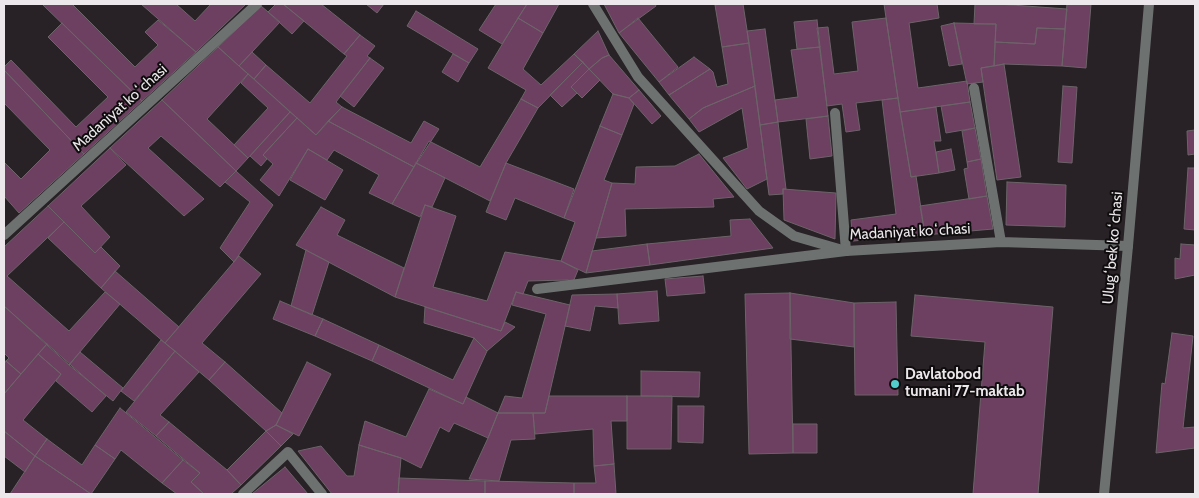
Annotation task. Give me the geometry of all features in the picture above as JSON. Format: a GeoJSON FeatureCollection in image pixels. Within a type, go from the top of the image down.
{"type":"FeatureCollection","features":[{"type":"Feature","properties":{"kind":"street","name":"Madaniyat koʻchasi"},"geometry":{"type":"LineString","coordinates":[[4,235],[257,4]]}},
{"type":"Feature","properties":{"kind":"street","name":"Madaniyat koʻchasi"},"geometry":{"type":"LineString","coordinates":[[592,4],[638,76],[759,211],[794,236],[846,251],[1002,242],[1128,246]]}},
{"type":"Feature","properties":{"kind":"street","name":"Ulugʻbek koʻchasi"},"geometry":{"type":"LineString","coordinates":[[1104,494],[1149,4]]}},
{"type":"Feature","properties":{"kind":"street"},"geometry":{"type":"LineString","coordinates":[[974,88],[1002,242]]}},
{"type":"Feature","properties":{"kind":"street"},"geometry":{"type":"LineString","coordinates":[[537,289],[846,251],[835,113]]}},
{"type":"Feature","properties":{"kind":"street"},"geometry":{"type":"LineString","coordinates":[[243,494],[288,452],[322,494]]}},
{"type":"Feature","properties":{"kind":"building"},"geometry":{"type":"Polygon","coordinates":[[[42,4],[72,4],[135,67],[158,45],[145,32],[158,20],[196,52],[142,101],[42,4]]]}},
{"type":"Feature","properties":{"kind":"building"},"geometry":{"type":"Polygon","coordinates":[[[141,4],[176,4],[195,21],[211,4],[246,4],[196,52],[141,4]]]}},
{"type":"Feature","properties":{"kind":"building"},"geometry":{"type":"Polygon","coordinates":[[[276,4],[283,4],[304,21],[292,34],[268,12],[276,4]]]}},
{"type":"Feature","properties":{"kind":"building"},"geometry":{"type":"Polygon","coordinates":[[[283,4],[321,4],[360,35],[344,54],[283,4]]]}},
{"type":"Feature","properties":{"kind":"building"},"geometry":{"type":"Polygon","coordinates":[[[366,4],[384,4],[377,13],[366,4]]]}},
{"type":"Feature","properties":{"kind":"building"},"geometry":{"type":"Polygon","coordinates":[[[496,4],[527,4],[502,44],[479,30],[496,4]]]}},
{"type":"Feature","properties":{"kind":"building"},"geometry":{"type":"Polygon","coordinates":[[[527,4],[559,4],[543,33],[518,18],[527,4]]]}},
{"type":"Feature","properties":{"kind":"building"},"geometry":{"type":"Polygon","coordinates":[[[604,4],[655,4],[656,6],[619,33],[604,4]]]}},
{"type":"Feature","properties":{"kind":"building"},"geometry":{"type":"Polygon","coordinates":[[[743,4],[749,43],[722,47],[715,5],[743,4]]]}},
{"type":"Feature","properties":{"kind":"building"},"geometry":{"type":"Polygon","coordinates":[[[884,4],[937,4],[939,18],[909,23],[918,88],[967,81],[970,102],[900,112],[884,4]]]}},
{"type":"Feature","properties":{"kind":"building"},"geometry":{"type":"Polygon","coordinates":[[[975,4],[1067,9],[1065,29],[1037,28],[1035,44],[995,42],[996,24],[974,24],[975,4]]]}},
{"type":"Feature","properties":{"kind":"building"},"geometry":{"type":"Polygon","coordinates":[[[1067,4],[1091,4],[1086,68],[1062,66],[1067,4]]]}},
{"type":"Feature","properties":{"kind":"building"},"geometry":{"type":"Polygon","coordinates":[[[261,6],[280,22],[239,66],[218,47],[261,6]]]}},
{"type":"Feature","properties":{"kind":"building"},"geometry":{"type":"Polygon","coordinates":[[[416,11],[478,49],[469,63],[407,26],[416,11]]]}},
{"type":"Feature","properties":{"kind":"building"},"geometry":{"type":"Polygon","coordinates":[[[518,18],[543,33],[523,69],[541,85],[574,54],[583,62],[538,108],[521,99],[526,90],[488,68],[518,18]]]}},
{"type":"Feature","properties":{"kind":"building"},"geometry":{"type":"Polygon","coordinates":[[[638,18],[678,67],[659,82],[619,33],[638,18]]]}},
{"type":"Feature","properties":{"kind":"building"},"geometry":{"type":"Polygon","coordinates":[[[886,18],[898,98],[856,103],[860,130],[846,132],[842,104],[827,106],[817,28],[828,27],[834,74],[858,71],[852,22],[886,18]]]}},
{"type":"Feature","properties":{"kind":"building"},"geometry":{"type":"Polygon","coordinates":[[[817,20],[820,47],[797,49],[794,22],[817,20]]]}},
{"type":"Feature","properties":{"kind":"building"},"geometry":{"type":"Polygon","coordinates":[[[62,23],[142,101],[84,154],[4,70],[4,67],[11,60],[76,127],[108,97],[48,37],[62,23]]]}},
{"type":"Feature","properties":{"kind":"building"},"geometry":{"type":"Polygon","coordinates":[[[954,23],[962,64],[949,66],[941,26],[954,23]]]}},
{"type":"Feature","properties":{"kind":"building"},"geometry":{"type":"Polygon","coordinates":[[[954,23],[996,24],[994,66],[981,68],[983,82],[967,84],[954,23]]]}},
{"type":"Feature","properties":{"kind":"building"},"geometry":{"type":"Polygon","coordinates":[[[1037,28],[1065,29],[1062,66],[1004,64],[994,66],[995,42],[1035,44],[1037,28]]]}},
{"type":"Feature","properties":{"kind":"building"},"geometry":{"type":"Polygon","coordinates":[[[765,29],[778,122],[760,125],[747,31],[765,29]]]}},
{"type":"Feature","properties":{"kind":"building"},"geometry":{"type":"Polygon","coordinates":[[[598,31],[609,55],[602,58],[589,69],[574,54],[598,31]]]}},
{"type":"Feature","properties":{"kind":"building"},"geometry":{"type":"Polygon","coordinates":[[[360,35],[375,46],[367,56],[370,58],[336,102],[342,107],[316,135],[254,79],[266,65],[310,103],[347,56],[344,54],[360,35]]]}},
{"type":"Feature","properties":{"kind":"building"},"geometry":{"type":"Polygon","coordinates":[[[749,43],[755,86],[703,108],[689,119],[669,95],[710,69],[713,72],[717,87],[728,84],[722,47],[749,43]]]}},
{"type":"Feature","properties":{"kind":"building"},"geometry":{"type":"Polygon","coordinates":[[[218,47],[248,74],[207,119],[248,158],[236,171],[162,100],[218,47]]]}},
{"type":"Feature","properties":{"kind":"building"},"geometry":{"type":"Polygon","coordinates":[[[820,47],[828,116],[778,122],[775,100],[798,97],[791,50],[820,47]]]}},
{"type":"Feature","properties":{"kind":"building"},"geometry":{"type":"Polygon","coordinates":[[[252,52],[266,65],[254,79],[239,66],[252,52]]]}},
{"type":"Feature","properties":{"kind":"building"},"geometry":{"type":"Polygon","coordinates":[[[453,54],[469,63],[458,82],[442,72],[453,54]]]}},
{"type":"Feature","properties":{"kind":"building"},"geometry":{"type":"Polygon","coordinates":[[[609,55],[639,90],[629,98],[613,94],[589,69],[602,58],[609,55]]]}},
{"type":"Feature","properties":{"kind":"building"},"geometry":{"type":"Polygon","coordinates":[[[694,57],[710,69],[669,95],[659,82],[694,57]]]}},
{"type":"Feature","properties":{"kind":"building"},"geometry":{"type":"Polygon","coordinates":[[[370,58],[384,68],[354,107],[340,96],[370,58]]]}},
{"type":"Feature","properties":{"kind":"building"},"geometry":{"type":"Polygon","coordinates":[[[583,62],[589,69],[571,87],[577,93],[562,107],[550,95],[583,62]]]}},
{"type":"Feature","properties":{"kind":"building"},"geometry":{"type":"Polygon","coordinates":[[[1004,64],[1021,177],[997,180],[981,68],[1004,64]]]}},
{"type":"Feature","properties":{"kind":"building"},"geometry":{"type":"Polygon","coordinates":[[[589,69],[600,80],[582,98],[571,87],[589,69]]]}},
{"type":"Feature","properties":{"kind":"building"},"geometry":{"type":"Polygon","coordinates":[[[4,70],[84,154],[19,213],[4,196],[4,162],[21,179],[50,150],[4,103],[4,70]]]}},
{"type":"Feature","properties":{"kind":"building"},"geometry":{"type":"Polygon","coordinates":[[[248,74],[290,112],[248,158],[234,145],[268,108],[241,83],[248,74]]]}},
{"type":"Feature","properties":{"kind":"building"},"geometry":{"type":"Polygon","coordinates":[[[755,86],[767,179],[747,189],[723,158],[748,148],[742,108],[699,132],[689,119],[703,108],[755,86]]]}},
{"type":"Feature","properties":{"kind":"building"},"geometry":{"type":"Polygon","coordinates":[[[1063,86],[1077,87],[1072,163],[1058,162],[1063,86]]]}},
{"type":"Feature","properties":{"kind":"building"},"geometry":{"type":"Polygon","coordinates":[[[639,90],[661,116],[652,124],[629,98],[639,90]]]}},
{"type":"Feature","properties":{"kind":"building"},"geometry":{"type":"Polygon","coordinates":[[[613,94],[629,98],[634,104],[622,135],[600,126],[613,94]]]}},
{"type":"Feature","properties":{"kind":"building"},"geometry":{"type":"Polygon","coordinates":[[[898,98],[911,177],[916,176],[925,235],[853,241],[851,220],[896,214],[882,100],[898,98]]]}},
{"type":"Feature","properties":{"kind":"building"},"geometry":{"type":"Polygon","coordinates":[[[521,99],[538,108],[506,163],[490,201],[416,163],[429,141],[480,167],[521,99]]]}},
{"type":"Feature","properties":{"kind":"building"},"geometry":{"type":"Polygon","coordinates":[[[162,100],[236,171],[220,187],[161,136],[148,148],[204,199],[184,216],[110,148],[162,100]]]}},
{"type":"Feature","properties":{"kind":"building"},"geometry":{"type":"Polygon","coordinates":[[[970,102],[975,128],[946,133],[941,106],[970,102]]]}},
{"type":"Feature","properties":{"kind":"building"},"geometry":{"type":"Polygon","coordinates":[[[342,107],[411,143],[424,121],[439,129],[414,167],[328,121],[342,107]]]}},
{"type":"Feature","properties":{"kind":"building"},"geometry":{"type":"Polygon","coordinates":[[[936,107],[941,141],[934,141],[939,173],[911,177],[900,112],[936,107]]]}},
{"type":"Feature","properties":{"kind":"building"},"geometry":{"type":"Polygon","coordinates":[[[290,112],[297,118],[263,155],[267,159],[261,166],[250,156],[290,112]]]}},
{"type":"Feature","properties":{"kind":"building"},"geometry":{"type":"Polygon","coordinates":[[[828,116],[832,156],[810,159],[806,119],[828,116]]]}},
{"type":"Feature","properties":{"kind":"building"},"geometry":{"type":"Polygon","coordinates":[[[297,118],[316,135],[328,121],[414,167],[392,204],[369,193],[379,175],[334,150],[327,160],[308,149],[279,196],[260,180],[273,164],[263,155],[297,118]]]}},
{"type":"Feature","properties":{"kind":"building"},"geometry":{"type":"Polygon","coordinates":[[[778,122],[786,189],[783,189],[783,194],[769,195],[760,125],[778,122]]]}},
{"type":"Feature","properties":{"kind":"building"},"geometry":{"type":"Polygon","coordinates":[[[600,126],[622,135],[604,180],[612,183],[586,273],[561,261],[575,222],[564,218],[600,126]]]}},
{"type":"Feature","properties":{"kind":"building"},"geometry":{"type":"Polygon","coordinates":[[[975,128],[981,159],[967,162],[962,131],[975,128]]]}},
{"type":"Feature","properties":{"kind":"building"},"geometry":{"type":"Polygon","coordinates":[[[1195,130],[1195,154],[1188,155],[1187,131],[1195,130]]]}},
{"type":"Feature","properties":{"kind":"building"},"geometry":{"type":"Polygon","coordinates":[[[110,148],[126,165],[81,206],[110,237],[95,253],[48,206],[110,148]]]}},
{"type":"Feature","properties":{"kind":"building"},"geometry":{"type":"Polygon","coordinates":[[[308,149],[343,170],[325,200],[290,180],[308,149]]]}},
{"type":"Feature","properties":{"kind":"building"},"geometry":{"type":"Polygon","coordinates":[[[951,149],[955,170],[939,173],[936,152],[951,149]]]}},
{"type":"Feature","properties":{"kind":"building"},"geometry":{"type":"Polygon","coordinates":[[[699,154],[734,197],[713,199],[714,207],[625,209],[626,236],[596,238],[612,183],[635,184],[636,167],[675,166],[699,154]]]}},
{"type":"Feature","properties":{"kind":"building"},"geometry":{"type":"Polygon","coordinates":[[[981,159],[987,196],[969,199],[964,169],[968,168],[967,162],[981,159]]]}},
{"type":"Feature","properties":{"kind":"building"},"geometry":{"type":"Polygon","coordinates":[[[416,163],[445,178],[432,207],[425,205],[420,217],[392,204],[416,163]]]}},
{"type":"Feature","properties":{"kind":"building"},"geometry":{"type":"Polygon","coordinates":[[[506,163],[574,189],[564,218],[515,198],[506,220],[486,212],[506,163]]]}},
{"type":"Feature","properties":{"kind":"building"},"geometry":{"type":"Polygon","coordinates":[[[1188,168],[1195,168],[1195,230],[1184,229],[1188,168]]]}},
{"type":"Feature","properties":{"kind":"building"},"geometry":{"type":"Polygon","coordinates":[[[236,171],[273,205],[234,262],[220,248],[250,202],[225,182],[236,171]]]}},
{"type":"Feature","properties":{"kind":"building"},"geometry":{"type":"Polygon","coordinates":[[[1007,182],[1066,185],[1065,227],[1006,225],[1007,182]]]}},
{"type":"Feature","properties":{"kind":"building"},"geometry":{"type":"Polygon","coordinates":[[[783,189],[836,193],[835,239],[784,220],[783,189]]]}},
{"type":"Feature","properties":{"kind":"building"},"geometry":{"type":"Polygon","coordinates":[[[987,196],[993,229],[925,235],[920,206],[987,196]]]}},
{"type":"Feature","properties":{"kind":"building"},"geometry":{"type":"Polygon","coordinates":[[[425,205],[456,216],[433,287],[487,301],[505,252],[561,261],[578,270],[573,282],[568,280],[528,281],[523,294],[516,292],[501,331],[395,297],[425,205]]]}},
{"type":"Feature","properties":{"kind":"building"},"geometry":{"type":"Polygon","coordinates":[[[48,206],[64,222],[7,276],[69,331],[105,292],[120,304],[69,365],[4,306],[4,247],[48,206]]]}},
{"type":"Feature","properties":{"kind":"building"},"geometry":{"type":"Polygon","coordinates":[[[321,207],[345,220],[337,235],[404,268],[395,297],[296,245],[321,207]]]}},
{"type":"Feature","properties":{"kind":"building"},"geometry":{"type":"Polygon","coordinates":[[[750,219],[773,248],[650,265],[647,244],[731,236],[730,220],[750,219]]]}},
{"type":"Feature","properties":{"kind":"building"},"geometry":{"type":"Polygon","coordinates":[[[64,222],[95,253],[101,247],[120,266],[101,288],[48,238],[64,222]]]}},
{"type":"Feature","properties":{"kind":"building"},"geometry":{"type":"Polygon","coordinates":[[[647,244],[650,265],[586,273],[592,251],[647,244]]]}},
{"type":"Feature","properties":{"kind":"building"},"geometry":{"type":"Polygon","coordinates":[[[1181,244],[1195,245],[1195,275],[1175,279],[1175,258],[1180,259],[1181,244]]]}},
{"type":"Feature","properties":{"kind":"building"},"geometry":{"type":"Polygon","coordinates":[[[306,250],[329,262],[312,315],[291,306],[306,250]]]}},
{"type":"Feature","properties":{"kind":"building"},"geometry":{"type":"Polygon","coordinates":[[[239,256],[261,274],[202,343],[225,362],[209,380],[165,343],[239,256]]]}},
{"type":"Feature","properties":{"kind":"building"},"geometry":{"type":"Polygon","coordinates":[[[115,271],[179,327],[165,343],[101,288],[115,271]]]}},
{"type":"Feature","properties":{"kind":"building"},"geometry":{"type":"Polygon","coordinates":[[[703,276],[705,293],[667,296],[665,279],[703,276]]]}},
{"type":"Feature","properties":{"kind":"building"},"geometry":{"type":"Polygon","coordinates":[[[657,291],[659,321],[619,324],[617,294],[657,291]]]}},
{"type":"Feature","properties":{"kind":"building"},"geometry":{"type":"Polygon","coordinates":[[[516,292],[570,305],[545,413],[498,413],[505,396],[522,398],[546,314],[512,305],[516,292]]]}},
{"type":"Feature","properties":{"kind":"building"},"geometry":{"type":"Polygon","coordinates":[[[790,293],[854,303],[854,347],[790,339],[790,293]]]}},
{"type":"Feature","properties":{"kind":"building"},"geometry":{"type":"Polygon","coordinates":[[[790,293],[793,453],[749,454],[745,294],[790,293]]]}},
{"type":"Feature","properties":{"kind":"building"},"geometry":{"type":"Polygon","coordinates":[[[617,294],[618,308],[595,306],[590,331],[565,326],[572,295],[617,294]]]}},
{"type":"Feature","properties":{"kind":"building"},"geometry":{"type":"Polygon","coordinates":[[[915,295],[1053,307],[1038,494],[973,494],[985,342],[911,336],[915,295]]]}},
{"type":"Feature","properties":{"kind":"building"},"geometry":{"type":"Polygon","coordinates":[[[280,301],[323,319],[315,336],[273,319],[280,301]]]}},
{"type":"Feature","properties":{"kind":"building"},"geometry":{"type":"Polygon","coordinates":[[[896,302],[898,395],[855,395],[854,303],[896,302]]]}},
{"type":"Feature","properties":{"kind":"building"},"geometry":{"type":"Polygon","coordinates":[[[4,306],[47,344],[21,374],[6,361],[9,358],[4,353],[4,306]]]}},
{"type":"Feature","properties":{"kind":"building"},"geometry":{"type":"Polygon","coordinates":[[[425,307],[501,331],[505,322],[515,327],[487,351],[474,338],[424,323],[425,307]]]}},
{"type":"Feature","properties":{"kind":"building"},"geometry":{"type":"Polygon","coordinates":[[[323,319],[379,345],[372,361],[315,336],[323,319]]]}},
{"type":"Feature","properties":{"kind":"building"},"geometry":{"type":"Polygon","coordinates":[[[1172,333],[1193,336],[1183,428],[1195,427],[1195,448],[1156,453],[1162,383],[1165,384],[1172,333]]]}},
{"type":"Feature","properties":{"kind":"building"},"geometry":{"type":"Polygon","coordinates":[[[474,338],[487,351],[463,404],[372,361],[379,345],[453,380],[474,338]]]}},
{"type":"Feature","properties":{"kind":"building"},"geometry":{"type":"Polygon","coordinates":[[[161,340],[175,351],[134,401],[121,391],[161,340]]]}},
{"type":"Feature","properties":{"kind":"building"},"geometry":{"type":"Polygon","coordinates":[[[47,344],[106,396],[92,412],[56,381],[61,374],[38,354],[47,344]]]}},
{"type":"Feature","properties":{"kind":"building"},"geometry":{"type":"Polygon","coordinates":[[[175,351],[199,372],[160,415],[169,422],[156,436],[126,412],[175,351]]]}},
{"type":"Feature","properties":{"kind":"building"},"geometry":{"type":"Polygon","coordinates":[[[80,352],[123,388],[113,401],[69,365],[80,352]]]}},
{"type":"Feature","properties":{"kind":"building"},"geometry":{"type":"Polygon","coordinates":[[[38,354],[61,374],[23,420],[47,439],[35,456],[4,431],[4,394],[38,354]]]}},
{"type":"Feature","properties":{"kind":"building"},"geometry":{"type":"Polygon","coordinates":[[[6,361],[21,374],[4,394],[4,364],[6,361]]]}},
{"type":"Feature","properties":{"kind":"building"},"geometry":{"type":"Polygon","coordinates":[[[225,362],[282,413],[276,425],[266,431],[209,380],[225,362]]]}},
{"type":"Feature","properties":{"kind":"building"},"geometry":{"type":"Polygon","coordinates":[[[307,362],[331,374],[299,436],[276,425],[307,362]]]}},
{"type":"Feature","properties":{"kind":"building"},"geometry":{"type":"Polygon","coordinates":[[[641,371],[700,372],[699,397],[641,396],[641,371]]]}},
{"type":"Feature","properties":{"kind":"building"},"geometry":{"type":"Polygon","coordinates":[[[429,389],[463,404],[466,397],[498,413],[488,438],[454,423],[449,432],[440,427],[421,468],[401,458],[359,445],[365,421],[406,437],[429,389]]]}},
{"type":"Feature","properties":{"kind":"building"},"geometry":{"type":"Polygon","coordinates":[[[549,396],[627,396],[627,421],[611,421],[614,464],[594,466],[593,429],[535,434],[533,413],[545,413],[549,396]]]}},
{"type":"Feature","properties":{"kind":"building"},"geometry":{"type":"Polygon","coordinates":[[[627,396],[672,396],[671,449],[627,449],[627,396]]]}},
{"type":"Feature","properties":{"kind":"building"},"geometry":{"type":"Polygon","coordinates":[[[678,406],[704,406],[703,443],[678,442],[678,406]]]}},
{"type":"Feature","properties":{"kind":"building"},"geometry":{"type":"Polygon","coordinates":[[[120,408],[183,460],[162,483],[121,450],[115,459],[95,445],[120,408]]]}},
{"type":"Feature","properties":{"kind":"building"},"geometry":{"type":"Polygon","coordinates":[[[498,413],[533,413],[535,439],[511,440],[499,481],[469,479],[488,438],[498,413]]]}},
{"type":"Feature","properties":{"kind":"building"},"geometry":{"type":"Polygon","coordinates":[[[169,422],[227,470],[241,485],[231,494],[204,494],[191,482],[200,473],[156,436],[169,422]]]}},
{"type":"Feature","properties":{"kind":"building"},"geometry":{"type":"Polygon","coordinates":[[[793,424],[817,424],[817,453],[793,453],[793,424]]]}},
{"type":"Feature","properties":{"kind":"building"},"geometry":{"type":"Polygon","coordinates":[[[276,425],[293,434],[281,446],[266,431],[276,425]]]}},
{"type":"Feature","properties":{"kind":"building"},"geometry":{"type":"Polygon","coordinates":[[[4,431],[35,456],[25,472],[4,456],[4,431]]]}},
{"type":"Feature","properties":{"kind":"building"},"geometry":{"type":"Polygon","coordinates":[[[266,431],[281,446],[241,485],[227,470],[266,431]]]}},
{"type":"Feature","properties":{"kind":"building"},"geometry":{"type":"Polygon","coordinates":[[[47,439],[82,465],[95,445],[115,459],[91,494],[35,456],[47,439]]]}},
{"type":"Feature","properties":{"kind":"building"},"geometry":{"type":"Polygon","coordinates":[[[359,445],[401,458],[398,494],[332,494],[298,451],[321,446],[347,476],[354,476],[359,445]]]}},
{"type":"Feature","properties":{"kind":"building"},"geometry":{"type":"Polygon","coordinates":[[[35,456],[91,494],[10,494],[35,456]]]}},
{"type":"Feature","properties":{"kind":"building"},"geometry":{"type":"Polygon","coordinates":[[[183,460],[200,473],[191,482],[204,494],[177,494],[162,483],[183,460]]]}},
{"type":"Feature","properties":{"kind":"building"},"geometry":{"type":"Polygon","coordinates":[[[614,464],[616,494],[574,494],[574,483],[596,483],[594,466],[614,464]]]}},
{"type":"Feature","properties":{"kind":"building"},"geometry":{"type":"Polygon","coordinates":[[[285,467],[308,494],[252,494],[285,467]]]}},
{"type":"Feature","properties":{"kind":"building"},"geometry":{"type":"Polygon","coordinates":[[[399,478],[485,481],[485,494],[398,494],[399,478]]]}},
{"type":"Feature","properties":{"kind":"building"},"geometry":{"type":"Polygon","coordinates":[[[485,481],[574,483],[574,494],[485,494],[485,481]]]}},
{"type":"Feature","properties":{"kind":"place","name":"Davlatobod tumani 77-maktab"},"geometry":{"type":"Point","coordinates":[895,384]}}]}
